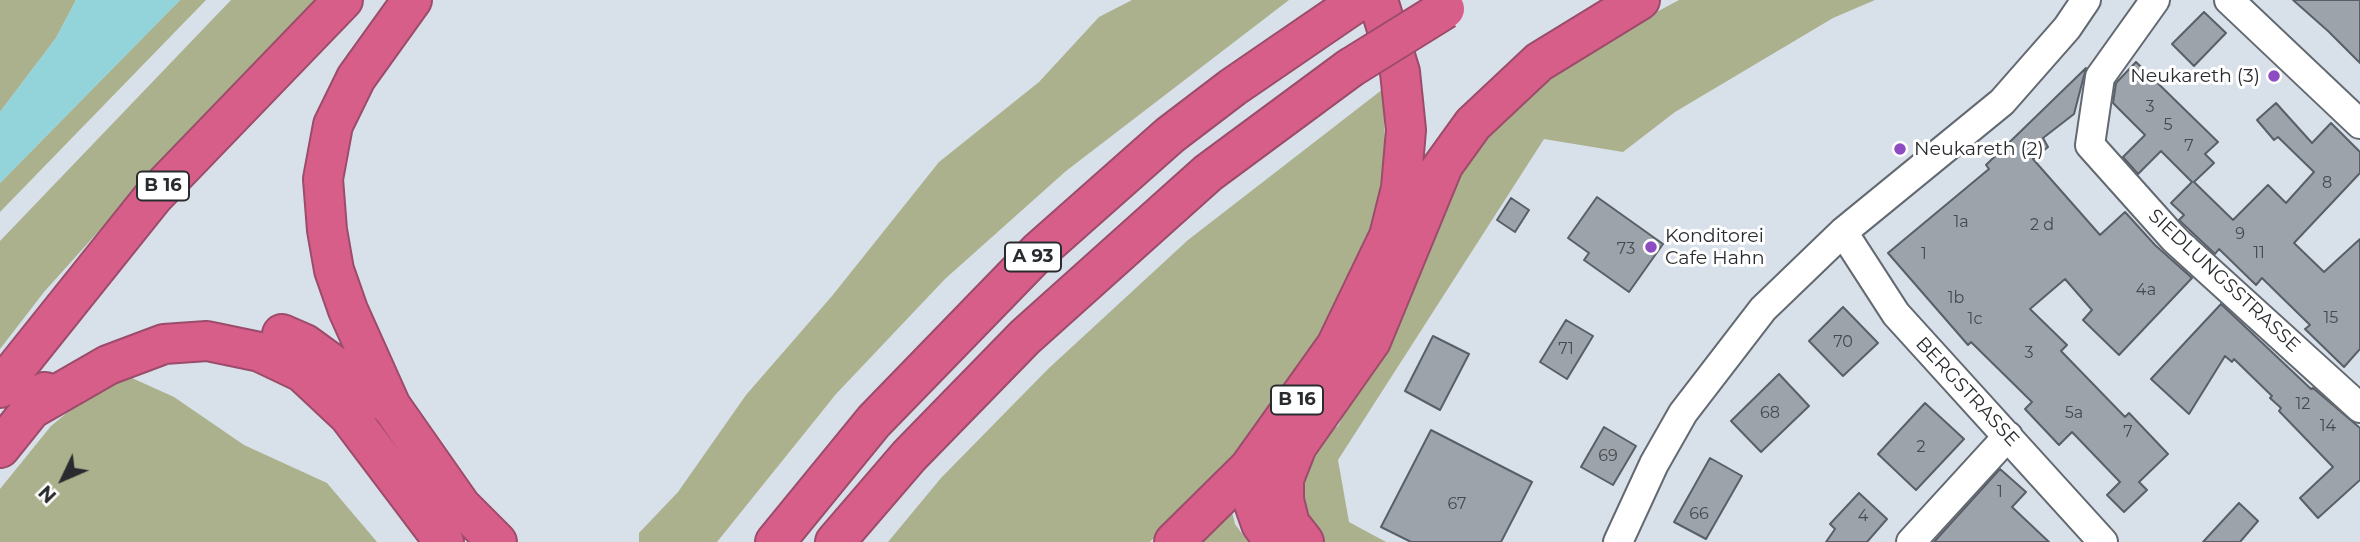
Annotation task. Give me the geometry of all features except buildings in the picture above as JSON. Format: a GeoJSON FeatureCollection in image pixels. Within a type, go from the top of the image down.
{"type":"FeatureCollection","features":[{"type":"Feature","properties":{"kind":"highway","name":"B 16"},"geometry":{"type":"LineString","coordinates":[[0,448],[14,399],[153,197],[343,0]]}},
{"type":"Feature","properties":{"kind":"highway","name":"B 16"},"geometry":{"type":"LineString","coordinates":[[412,0],[356,78],[333,125],[323,179],[327,230],[334,270],[348,310],[391,406],[461,506],[497,542]]}},
{"type":"Feature","properties":{"kind":"highway","name":"B 16"},"geometry":{"type":"LineString","coordinates":[[1174,542],[1249,468],[1336,346],[1389,236],[1401,188],[1406,130],[1400,72],[1378,0]]}},
{"type":"Feature","properties":{"kind":"highway"},"geometry":{"type":"LineString","coordinates":[[1389,236],[1472,124],[1539,62],[1640,0]]}},
{"type":"Feature","properties":{"kind":"highway","name":"A 93"},"geometry":{"type":"LineString","coordinates":[[835,542],[909,456],[1025,337],[1208,173],[1350,68],[1453,4]]}},
{"type":"Feature","properties":{"kind":"highway","name":"A 93"},"geometry":{"type":"LineString","coordinates":[[775,542],[874,421],[1039,251],[1170,135],[1346,8]]}},
{"type":"Feature","properties":{"kind":"highway"},"geometry":{"type":"LineString","coordinates":[[1304,542],[1290,524],[1284,500],[1284,479],[1297,446],[1371,341],[1443,166]]}},
{"type":"Feature","properties":{"kind":"highway","name":"B 16"},"geometry":{"type":"LineString","coordinates":[[14,399],[86,355],[126,335],[179,322],[229,320],[275,331],[305,344],[391,406]]}},
{"type":"Feature","properties":{"kind":"highway"},"geometry":{"type":"LineString","coordinates":[[14,399],[164,344],[207,341],[260,352],[302,372],[349,416],[444,542]]}},
{"type":"Feature","properties":{"kind":"highway"},"geometry":{"type":"LineString","coordinates":[[1249,468],[1252,498],[1261,524],[1275,542]]}},
{"type":"Feature","properties":{"kind":"highway"},"geometry":{"type":"LineString","coordinates":[[461,506],[479,542]]}},
{"type":"Feature","properties":{"kind":"street"},"geometry":{"type":"LineString","coordinates":[[1618,542],[1654,464],[1707,379],[1763,309],[1843,232],[2002,102],[2067,28],[2086,0]]}},
{"type":"Feature","properties":{"kind":"street","name":"SIEDLUNGSSTRASSE"},"geometry":{"type":"LineString","coordinates":[[2155,0],[2100,77],[2090,145],[2175,240],[2360,408]]}},
{"type":"Feature","properties":{"kind":"street"},"geometry":{"type":"LineString","coordinates":[[2229,0],[2360,124]]}},
{"type":"Feature","properties":{"kind":"street","name":"BERGSTRASSE"},"geometry":{"type":"LineString","coordinates":[[1843,232],[1896,314],[2103,542]]}},
{"type":"Feature","properties":{"kind":"street"},"geometry":{"type":"LineString","coordinates":[[1911,542],[2008,436]]}},
{"type":"Feature","properties":{"kind":"green space"},"geometry":{"type":"Polygon","coordinates":[[[0,0],[76,0],[56,38],[0,112],[0,0]]]}},
{"type":"Feature","properties":{"kind":"green space"},"geometry":{"type":"Polygon","coordinates":[[[180,0],[206,0],[0,212],[0,183],[180,0]]]}},
{"type":"Feature","properties":{"kind":"green space"},"geometry":{"type":"Polygon","coordinates":[[[231,0],[319,0],[243,74],[132,194],[44,292],[0,349],[0,241],[231,0]]]}},
{"type":"Feature","properties":{"kind":"green space"},"geometry":{"type":"Polygon","coordinates":[[[1132,0],[1289,0],[1066,171],[945,279],[836,394],[717,542],[639,542],[639,533],[678,492],[746,395],[832,296],[939,162],[1039,82],[1099,17],[1132,0]]]}},
{"type":"Feature","properties":{"kind":"green space"},"geometry":{"type":"Polygon","coordinates":[[[1679,0],[1875,0],[1833,18],[1675,112],[1623,152],[1544,139],[1338,460],[1349,522],[1386,542],[1320,542],[1303,508],[1305,474],[1324,434],[1338,426],[1390,324],[1439,209],[1477,146],[1529,92],[1608,38],[1679,0]]]}},
{"type":"Feature","properties":{"kind":"green space"},"geometry":{"type":"Polygon","coordinates":[[[1383,89],[1385,151],[1379,200],[1366,250],[1341,306],[1248,439],[1150,542],[888,542],[941,478],[1048,369],[1188,240],[1383,89]]]}},
{"type":"Feature","properties":{"kind":"green space"},"geometry":{"type":"Polygon","coordinates":[[[132,378],[174,397],[244,445],[327,483],[377,542],[0,542],[0,489],[51,426],[91,393],[132,378]]]}},
{"type":"Feature","properties":{"kind":"green space"},"geometry":{"type":"Polygon","coordinates":[[[1232,512],[1235,524],[1248,542],[1202,542],[1232,512]]]}},
{"type":"Feature","properties":{"kind":"water"},"geometry":{"type":"Polygon","coordinates":[[[76,0],[180,0],[0,183],[0,112],[56,38],[76,0]]]}},
{"type":"Feature","properties":{"kind":"place","name":"Neukareth (3)"},"geometry":{"type":"Point","coordinates":[2274,76]}},
{"type":"Feature","properties":{"kind":"place","name":"Neukareth (2)"},"geometry":{"type":"Point","coordinates":[1900,149]}},
{"type":"Feature","properties":{"kind":"place","name":"Konditorei Cafe Hahn"},"geometry":{"type":"Point","coordinates":[1651,247]}}]}
